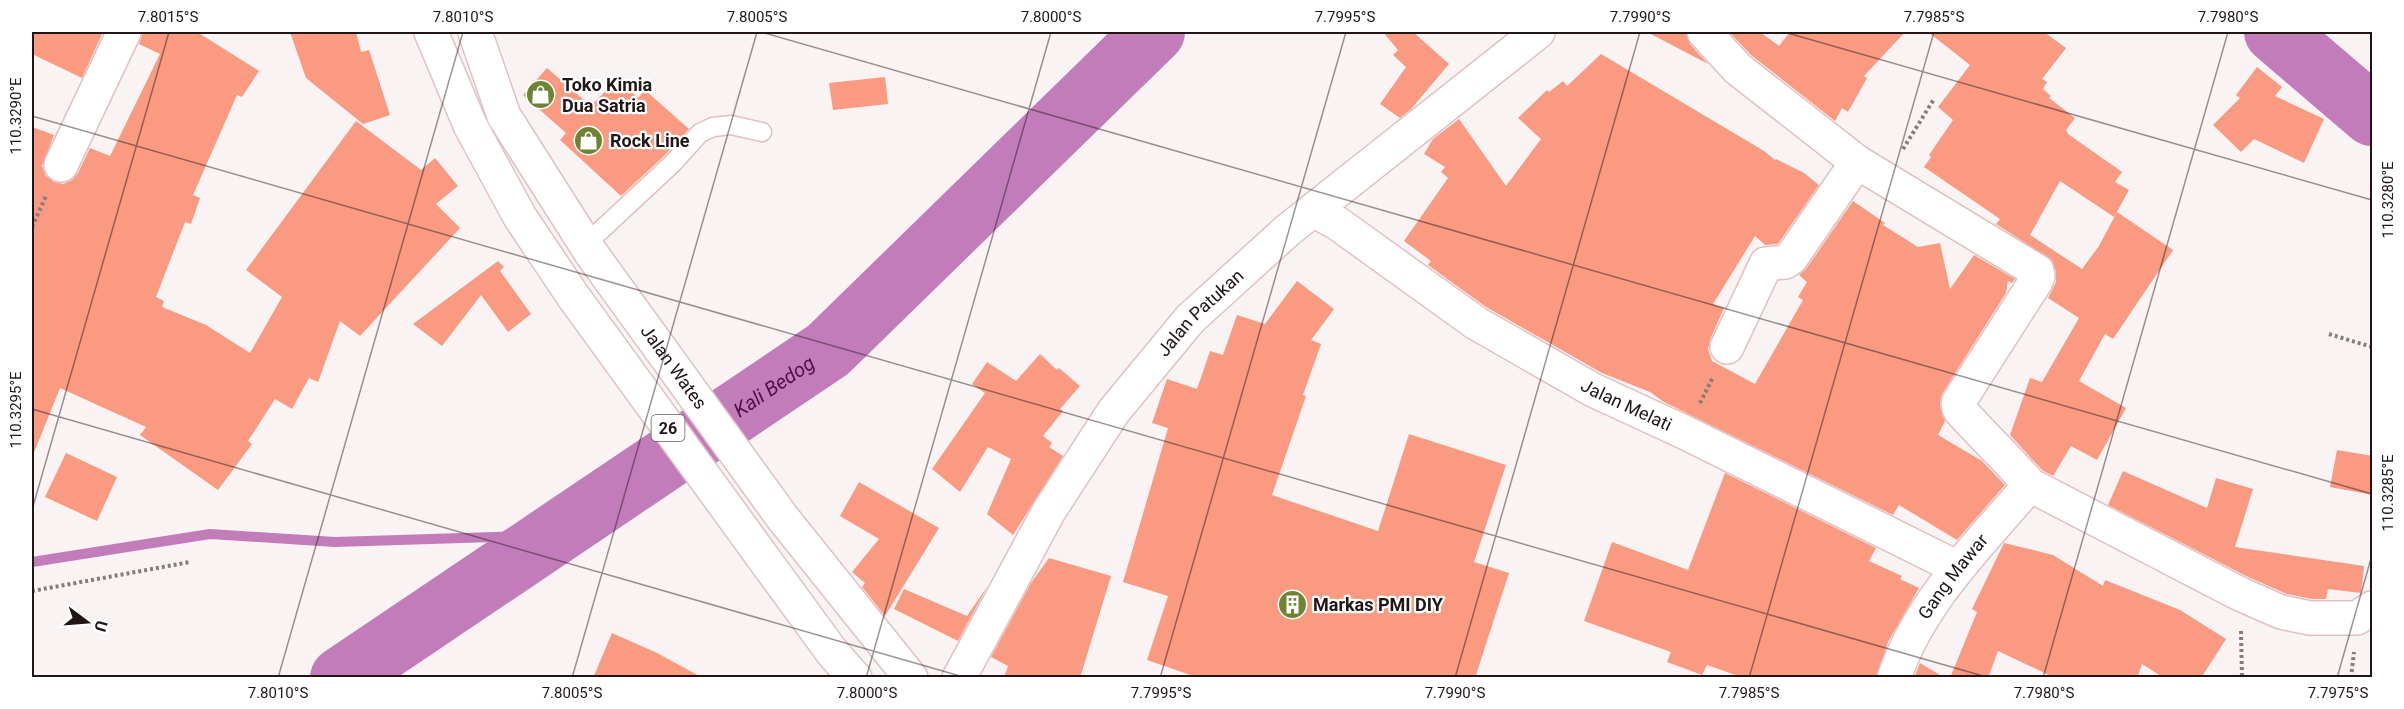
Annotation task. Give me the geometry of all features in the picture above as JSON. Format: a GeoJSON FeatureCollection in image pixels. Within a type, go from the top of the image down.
{"type":"FeatureCollection","features":[{"type":"Feature","properties":{"kind":"main road"},"geometry":{"type":"LineString","coordinates":[[61,165],[124,32]]}},
{"type":"Feature","properties":{"kind":"main road","name":"26"},"geometry":{"type":"LineString","coordinates":[[431,32],[470,125],[520,217],[573,296],[764,559],[832,652],[855,678]]}},
{"type":"Feature","properties":{"kind":"main road","name":"Jalan Wates"},"geometry":{"type":"LineString","coordinates":[[475,32],[504,116],[585,245],[782,517],[910,678]]}},
{"type":"Feature","properties":{"kind":"main road","name":"Jalan Patukan"},"geometry":{"type":"LineString","coordinates":[[959,678],[1049,511],[1114,411],[1190,319],[1288,230],[1538,32]]}},
{"type":"Feature","properties":{"kind":"main road"},"geometry":{"type":"LineString","coordinates":[[1704,32],[1738,69],[1857,162],[2037,271],[2036,281],[1958,403],[1959,409],[2030,485],[2240,594],[2282,612],[2310,618],[2357,618],[2373,608]]}},
{"type":"Feature","properties":{"kind":"main road"},"geometry":{"type":"LineString","coordinates":[[1727,347],[1766,264],[1785,262],[1791,258],[1857,162]]}},
{"type":"Feature","properties":{"kind":"main road","name":"Jalan Melati"},"geometry":{"type":"LineString","coordinates":[[1313,210],[1337,223],[1476,323],[1593,390],[1686,433],[1958,568]]}},
{"type":"Feature","properties":{"kind":"main road","name":"Gang Mawar"},"geometry":{"type":"LineString","coordinates":[[1894,678],[1903,650],[1958,568],[2030,485]]}},
{"type":"Feature","properties":{"kind":"main road"},"geometry":{"type":"LineString","coordinates":[[800,608],[836,678]]}},
{"type":"Feature","properties":{"kind":"lane"},"geometry":{"type":"LineString","coordinates":[[585,245],[673,163],[700,133],[731,125],[762,132]]}},
{"type":"Feature","properties":{"kind":"path"},"geometry":{"type":"LineString","coordinates":[[1884,178],[1934,99]]}},
{"type":"Feature","properties":{"kind":"path"},"geometry":{"type":"LineString","coordinates":[[2329,334],[2373,347]]}},
{"type":"Feature","properties":{"kind":"path"},"geometry":{"type":"LineString","coordinates":[[1686,433],[1727,347]]}},
{"type":"Feature","properties":{"kind":"path"},"geometry":{"type":"LineString","coordinates":[[32,591],[190,562]]}},
{"type":"Feature","properties":{"kind":"path"},"geometry":{"type":"LineString","coordinates":[[2240,594],[2242,678]]}},
{"type":"Feature","properties":{"kind":"building"},"geometry":{"type":"Polygon","coordinates":[[[32,32],[103,32],[82,78],[32,54],[32,32]]]}},
{"type":"Feature","properties":{"kind":"building"},"geometry":{"type":"Polygon","coordinates":[[[143,32],[197,32],[259,71],[242,97],[237,95],[193,195],[200,198],[191,224],[185,222],[156,297],[164,301],[162,307],[206,325],[250,353],[282,297],[246,270],[356,121],[421,170],[435,158],[458,186],[436,204],[460,228],[360,336],[340,321],[318,382],[309,378],[292,409],[275,399],[248,441],[252,444],[218,490],[140,435],[146,427],[60,388],[32,454],[32,127],[54,135],[42,166],[46,176],[54,182],[63,184],[72,180],[90,148],[110,156],[160,54],[139,44],[143,32]]]}},
{"type":"Feature","properties":{"kind":"building"},"geometry":{"type":"Polygon","coordinates":[[[290,32],[356,32],[361,52],[369,50],[390,115],[363,124],[306,78],[290,32]]]}},
{"type":"Feature","properties":{"kind":"building"},"geometry":{"type":"Polygon","coordinates":[[[1383,32],[1413,32],[1449,64],[1411,109],[1400,118],[1380,104],[1406,67],[1393,55],[1398,50],[1383,32]]]}},
{"type":"Feature","properties":{"kind":"building"},"geometry":{"type":"Polygon","coordinates":[[[1647,32],[1686,32],[1690,44],[1708,64],[1647,32]]]}},
{"type":"Feature","properties":{"kind":"building"},"geometry":{"type":"Polygon","coordinates":[[[1729,32],[1760,32],[1779,46],[1790,32],[1905,32],[1864,76],[1867,78],[1848,112],[1842,108],[1835,121],[1751,55],[1729,32]]]}},
{"type":"Feature","properties":{"kind":"building"},"geometry":{"type":"Polygon","coordinates":[[[1928,32],[2044,32],[2066,48],[2042,79],[2047,82],[2043,89],[2051,96],[2049,98],[2075,118],[2066,130],[2068,134],[2122,172],[2115,182],[2129,190],[2114,217],[2060,181],[2030,235],[2082,269],[2099,246],[2117,212],[2173,250],[2113,339],[2105,334],[2079,381],[2126,408],[2097,460],[2071,446],[2053,476],[2042,470],[2010,435],[2030,378],[2042,382],[2079,318],[2048,298],[2056,282],[2052,260],[1996,224],[2000,219],[1924,167],[1931,157],[1929,155],[1953,120],[1938,107],[1970,65],[1928,32]]]}},
{"type":"Feature","properties":{"kind":"building"},"geometry":{"type":"Polygon","coordinates":[[[1601,54],[1764,151],[1775,160],[1804,173],[1819,185],[1778,244],[1765,245],[1755,236],[1713,304],[1724,308],[1710,340],[1708,349],[1712,361],[1755,384],[1803,300],[1798,297],[1807,282],[1799,275],[1806,269],[1853,201],[1885,223],[1883,225],[1918,247],[1940,243],[1950,289],[1974,255],[2015,279],[2012,283],[2008,281],[2006,293],[1942,394],[1940,406],[1945,421],[1938,435],[1982,461],[2005,485],[1957,540],[1899,505],[1893,515],[1664,402],[1650,392],[1602,373],[1486,307],[1428,265],[1431,261],[1404,241],[1448,178],[1441,172],[1445,167],[1424,154],[1433,139],[1459,119],[1506,186],[1541,139],[1518,118],[1547,90],[1549,92],[1563,81],[1567,86],[1601,54]]]}},
{"type":"Feature","properties":{"kind":"building"},"geometry":{"type":"Polygon","coordinates":[[[2257,67],[2282,87],[2275,96],[2324,119],[2304,163],[2254,139],[2241,152],[2213,125],[2240,98],[2236,95],[2257,67]]]}},
{"type":"Feature","properties":{"kind":"building"},"geometry":{"type":"Polygon","coordinates":[[[547,68],[591,106],[617,79],[638,98],[645,90],[689,129],[621,196],[560,140],[566,133],[523,95],[547,68]]]}},
{"type":"Feature","properties":{"kind":"building"},"geometry":{"type":"Polygon","coordinates":[[[885,77],[888,104],[833,110],[829,83],[885,77]]]}},
{"type":"Feature","properties":{"kind":"building"},"geometry":{"type":"Polygon","coordinates":[[[498,261],[504,267],[500,271],[531,314],[508,332],[481,295],[442,346],[413,324],[498,261]]]}},
{"type":"Feature","properties":{"kind":"building"},"geometry":{"type":"Polygon","coordinates":[[[1297,281],[1334,309],[1311,340],[1321,344],[1272,495],[1378,531],[1409,434],[1506,465],[1474,562],[1509,573],[1475,678],[1199,678],[1147,660],[1168,596],[1123,582],[1168,428],[1152,423],[1167,379],[1197,389],[1210,351],[1223,355],[1237,315],[1265,324],[1297,281]]]}},
{"type":"Feature","properties":{"kind":"building"},"geometry":{"type":"Polygon","coordinates":[[[1040,354],[1057,370],[1059,368],[1080,386],[1060,409],[1063,411],[1043,436],[1052,443],[1049,447],[1063,456],[1013,535],[987,514],[1011,459],[988,447],[960,492],[932,469],[985,393],[972,384],[987,362],[1016,381],[1040,354]]]}},
{"type":"Feature","properties":{"kind":"building"},"geometry":{"type":"Polygon","coordinates":[[[2337,450],[2373,456],[2373,495],[2330,487],[2337,450]]]}},
{"type":"Feature","properties":{"kind":"building"},"geometry":{"type":"Polygon","coordinates":[[[66,453],[117,477],[97,521],[45,497],[66,453]]]}},
{"type":"Feature","properties":{"kind":"building"},"geometry":{"type":"Polygon","coordinates":[[[2123,471],[2207,508],[2216,478],[2253,489],[2235,547],[2364,566],[2361,593],[2328,589],[2326,599],[2312,599],[2287,594],[2248,577],[2108,505],[2123,471]]]}},
{"type":"Feature","properties":{"kind":"building"},"geometry":{"type":"Polygon","coordinates":[[[1725,473],[1876,548],[1869,561],[1902,576],[1900,579],[1919,588],[1888,642],[1876,678],[1744,678],[1707,665],[1702,675],[1667,662],[1671,652],[1584,621],[1612,542],[1688,570],[1725,473]]]}},
{"type":"Feature","properties":{"kind":"building"},"geometry":{"type":"Polygon","coordinates":[[[859,482],[939,528],[885,616],[862,587],[865,583],[852,572],[879,539],[840,516],[859,482]]]}},
{"type":"Feature","properties":{"kind":"building"},"geometry":{"type":"Polygon","coordinates":[[[2004,543],[2053,555],[2103,586],[2105,580],[2180,610],[2226,639],[2201,678],[2164,678],[2142,664],[2137,678],[2055,678],[1998,651],[1988,678],[1950,678],[1977,612],[1972,609],[2004,543]]]}},
{"type":"Feature","properties":{"kind":"building"},"geometry":{"type":"Polygon","coordinates":[[[1049,558],[1111,576],[1080,678],[1004,678],[1008,666],[991,657],[1031,583],[1049,558]]]}},
{"type":"Feature","properties":{"kind":"building"},"geometry":{"type":"Polygon","coordinates":[[[987,587],[958,641],[894,609],[904,589],[967,616],[987,587]]]}},
{"type":"Feature","properties":{"kind":"building"},"geometry":{"type":"Polygon","coordinates":[[[612,633],[657,653],[703,678],[593,678],[612,633]]]}},
{"type":"Feature","properties":{"kind":"building"},"geometry":{"type":"Polygon","coordinates":[[[1920,663],[1945,678],[1914,678],[1920,663]]]}},
{"type":"Feature","properties":{"kind":"waterway","name":"Kali Bedog"},"geometry":{"type":"LineString","coordinates":[[341,678],[828,350],[1154,32]]}},
{"type":"Feature","properties":{"kind":"waterway","name":"Kali Bedog"},"geometry":{"type":"LineString","coordinates":[[2275,32],[2372,115]]}},
{"type":"Feature","properties":{"kind":"waterway"},"geometry":{"type":"LineString","coordinates":[[32,562],[210,534],[335,542],[553,535]]}},
{"type":"Feature","properties":{"kind":"place","name":"Toko Kimia Dua Satria"},"geometry":{"type":"Point","coordinates":[541,95]}},
{"type":"Feature","properties":{"kind":"place","name":"Rock Line"},"geometry":{"type":"Point","coordinates":[589,141]}},
{"type":"Feature","properties":{"kind":"place","name":"Markas PMI DIY"},"geometry":{"type":"Point","coordinates":[1292,605]}}]}
